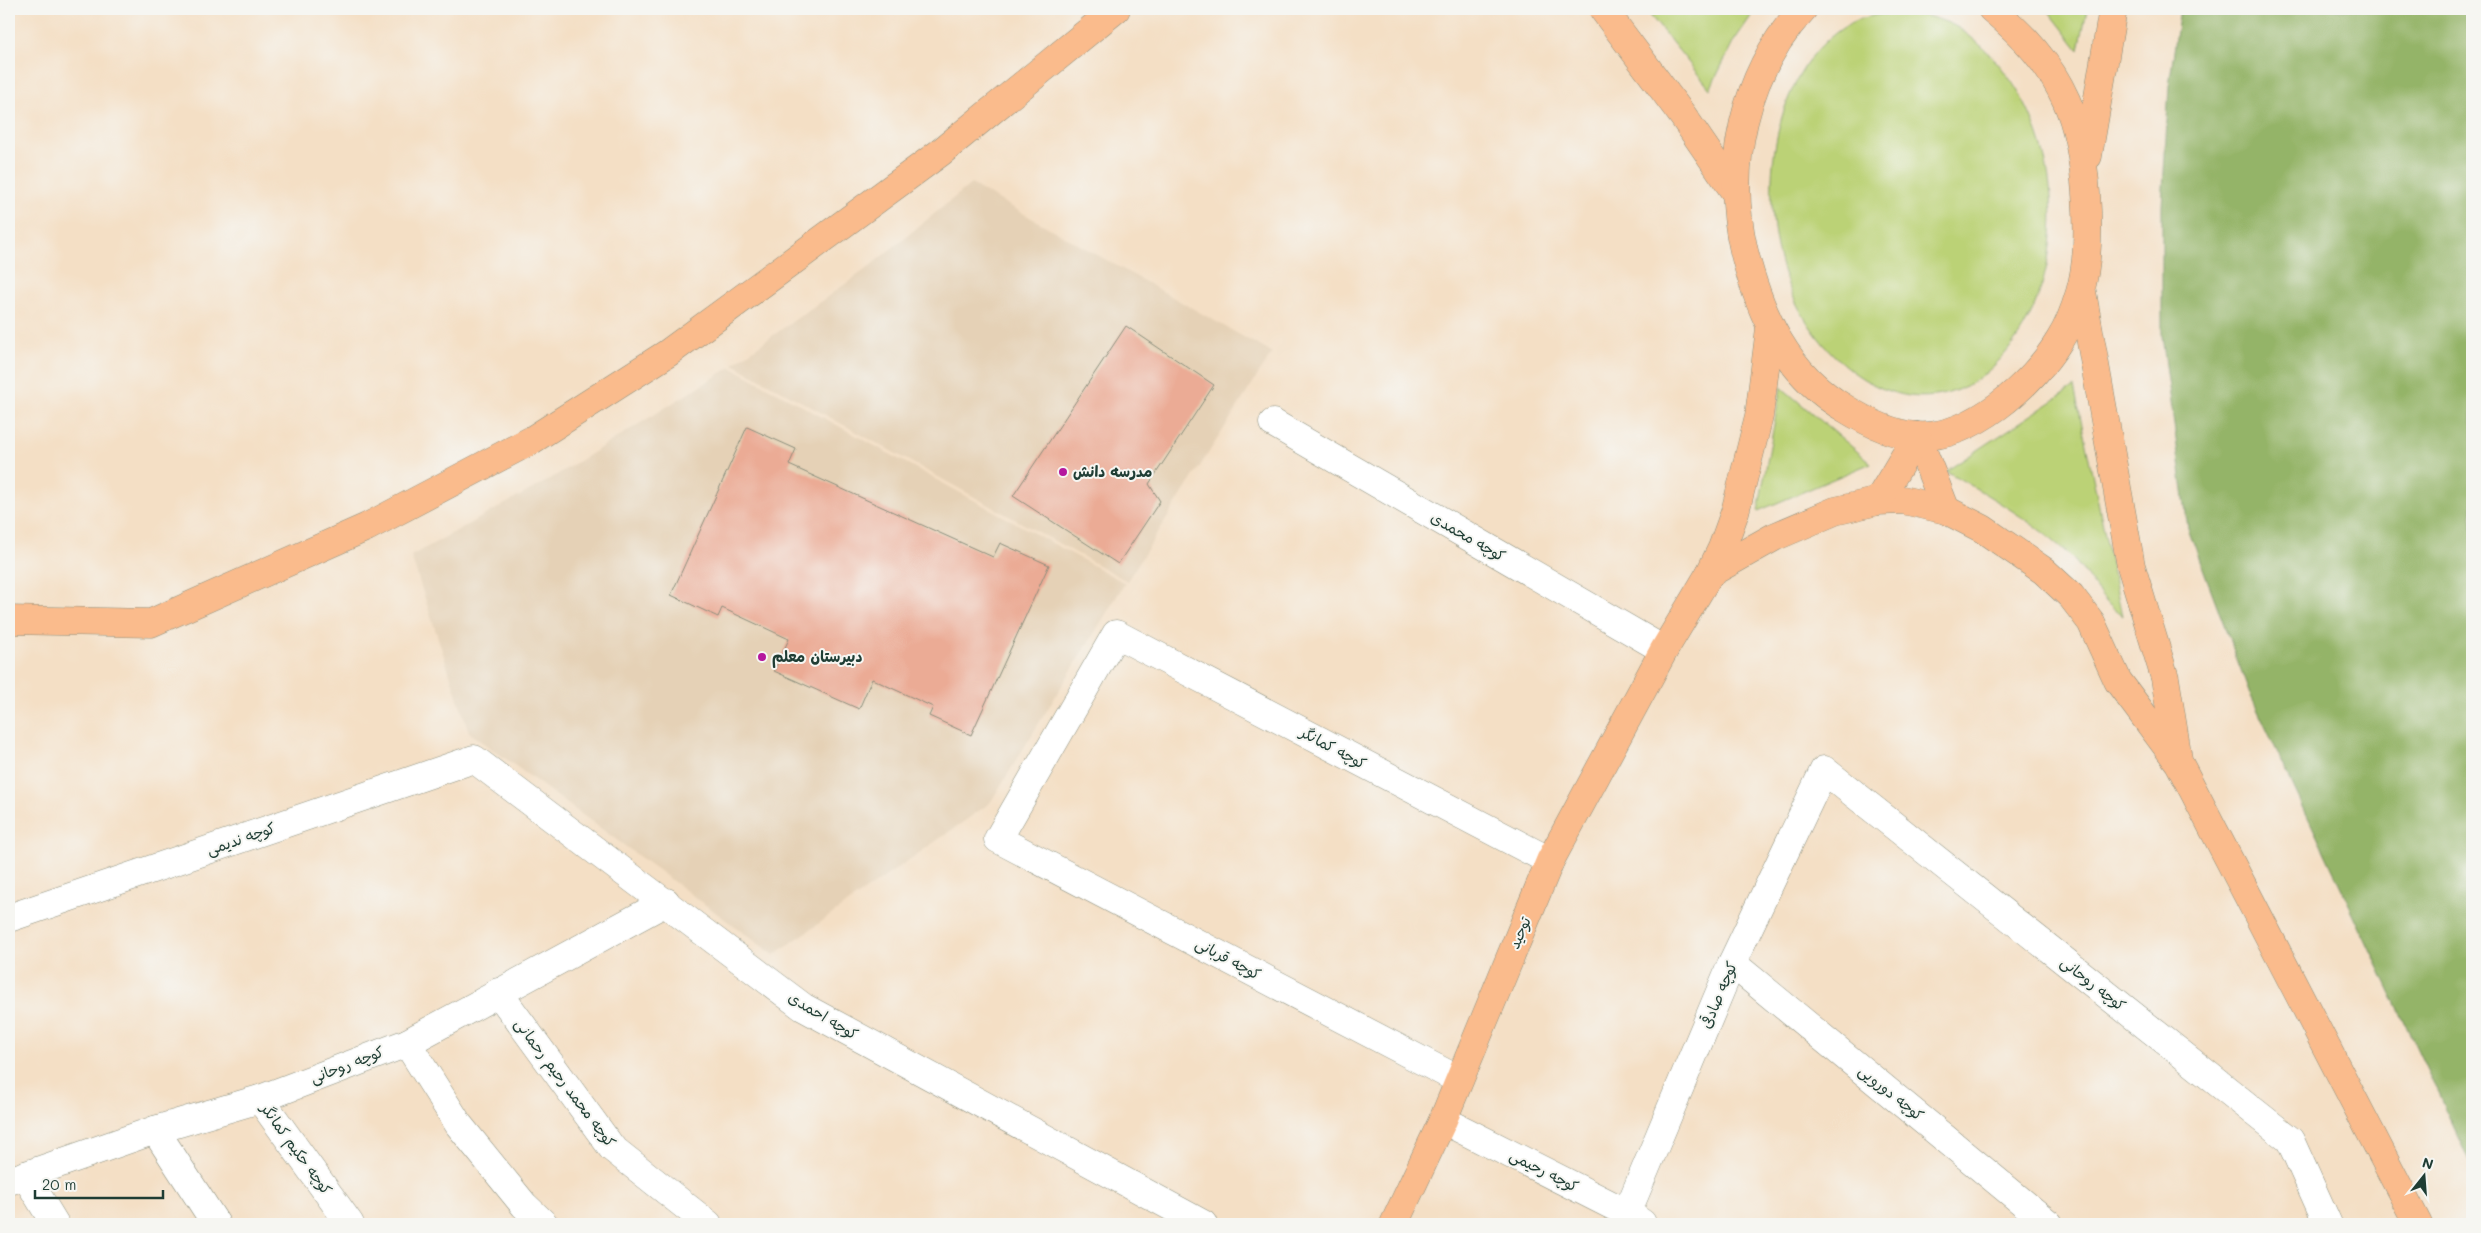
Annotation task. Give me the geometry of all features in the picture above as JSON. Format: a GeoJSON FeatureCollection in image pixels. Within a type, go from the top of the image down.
{"type":"FeatureCollection","features":[{"type":"Feature","properties":{"kind":"main road"},"geometry":{"type":"LineString","coordinates":[[9,620],[151,623],[367,527],[532,440],[668,353],[941,152],[1116,9]]}},
{"type":"Feature","properties":{"kind":"main road"},"geometry":{"type":"LineString","coordinates":[[1603,9],[1735,192]]}},
{"type":"Feature","properties":{"kind":"main road"},"geometry":{"type":"LineString","coordinates":[[1803,9],[1786,28],[1767,58],[1754,89],[1740,138],[1735,192],[1742,240],[1750,274],[1770,328],[1786,356],[1803,375],[1841,407],[1865,421],[1892,431],[1917,436],[1961,428],[1985,416],[2024,383],[2043,364],[2060,341],[2081,289],[2087,218],[2085,175],[2077,130],[2066,100],[2045,61],[2019,32],[1992,9]]}},
{"type":"Feature","properties":{"kind":"main road"},"geometry":{"type":"LineString","coordinates":[[2085,175],[2113,9]]}},
{"type":"Feature","properties":{"kind":"main road"},"geometry":{"type":"LineString","coordinates":[[2081,289],[2131,566],[2165,678],[2179,763]]}},
{"type":"Feature","properties":{"kind":"main road","name":"توحید"},"geometry":{"type":"LineString","coordinates":[[1394,1224],[1443,1120],[1550,860],[1664,650],[1710,574],[1735,512],[1752,449],[1765,385],[1770,328]]}},
{"type":"Feature","properties":{"kind":"main road"},"geometry":{"type":"LineString","coordinates":[[1878,501],[1917,436]]}},
{"type":"Feature","properties":{"kind":"main road"},"geometry":{"type":"LineString","coordinates":[[1917,436],[1946,510]]}},
{"type":"Feature","properties":{"kind":"main road"},"geometry":{"type":"LineString","coordinates":[[1710,574],[1783,534],[1835,512],[1878,501],[1903,500],[1946,510],[2017,551],[2044,571],[2071,596],[2091,622],[2118,681],[2179,763],[2418,1224]]}},
{"type":"Feature","properties":{"kind":"street","name":"کوچه محمدی"},"geometry":{"type":"LineString","coordinates":[[1273,423],[1664,650]]}},
{"type":"Feature","properties":{"kind":"street","name":"کوچه کمانگر"},"geometry":{"type":"LineString","coordinates":[[998,838],[1116,634],[1550,860]]}},
{"type":"Feature","properties":{"kind":"street","name":"کوچه احمدی"},"geometry":{"type":"LineString","coordinates":[[474,759],[803,1006],[1203,1224]]}},
{"type":"Feature","properties":{"kind":"street","name":"کوچه ندیمی"},"geometry":{"type":"LineString","coordinates":[[9,918],[474,759]]}},
{"type":"Feature","properties":{"kind":"street","name":"کوچه روحانی"},"geometry":{"type":"LineString","coordinates":[[1824,770],[2290,1140],[2328,1224]]}},
{"type":"Feature","properties":{"kind":"street","name":"کوچه صادقی"},"geometry":{"type":"LineString","coordinates":[[1632,1220],[1732,964],[1824,770]]}},
{"type":"Feature","properties":{"kind":"street","name":"کوچه قربانی"},"geometry":{"type":"LineString","coordinates":[[998,838],[1459,1080]]}},
{"type":"Feature","properties":{"kind":"street","name":"کوچه روحانی"},"geometry":{"type":"LineString","coordinates":[[17,1178],[155,1130],[260,1099],[407,1043],[666,902]]}},
{"type":"Feature","properties":{"kind":"street","name":"کوچه دورویی"},"geometry":{"type":"LineString","coordinates":[[1732,964],[2049,1224]]}},
{"type":"Feature","properties":{"kind":"street","name":"کوچه محمد رحیم رحمانی"},"geometry":{"type":"LineString","coordinates":[[498,992],[612,1148],[708,1224]]}},
{"type":"Feature","properties":{"kind":"street"},"geometry":{"type":"LineString","coordinates":[[407,1043],[458,1125],[524,1205],[544,1224]]}},
{"type":"Feature","properties":{"kind":"street","name":"کوچه حکیم کمانگر"},"geometry":{"type":"LineString","coordinates":[[260,1099],[350,1224]]}},
{"type":"Feature","properties":{"kind":"street","name":"کوچه رحیمی"},"geometry":{"type":"LineString","coordinates":[[1443,1120],[1632,1220]]}},
{"type":"Feature","properties":{"kind":"street"},"geometry":{"type":"LineString","coordinates":[[155,1130],[216,1224]]}},
{"type":"Feature","properties":{"kind":"street"},"geometry":{"type":"LineString","coordinates":[[17,1178],[54,1224]]}},
{"type":"Feature","properties":{"kind":"shaded area","name":"مدرسه دانش"},"geometry":{"type":"Polygon","coordinates":[[[971,184],[1272,353],[1127,581],[733,364],[865,270],[971,184]]]}},
{"type":"Feature","properties":{"kind":"shaded area","name":"دبیرستان معلم"},"geometry":{"type":"Polygon","coordinates":[[[731,367],[1125,583],[990,803],[774,955],[469,732],[411,556],[547,481],[731,367]]]}},
{"type":"Feature","properties":{"kind":"green space"},"geometry":{"type":"Polygon","coordinates":[[[1645,9],[1756,9],[1734,41],[1710,89],[1645,9]]]}},
{"type":"Feature","properties":{"kind":"green space"},"geometry":{"type":"Polygon","coordinates":[[[2047,9],[2087,9],[2079,50],[2047,9]]]}},
{"type":"Feature","properties":{"kind":"green space"},"geometry":{"type":"Polygon","coordinates":[[[2180,9],[2472,9],[2472,1166],[2250,694],[2188,528],[2162,336],[2162,206],[2169,86],[2180,9]]]}},
{"type":"Feature","properties":{"kind":"green space"},"geometry":{"type":"Polygon","coordinates":[[[1911,12],[1943,21],[1960,29],[1993,58],[2019,94],[2038,134],[2049,177],[2052,222],[2047,266],[2034,307],[2012,345],[1982,376],[1951,392],[1918,397],[1887,390],[1857,374],[1830,351],[1807,321],[1789,287],[1779,255],[1773,219],[1772,181],[1776,143],[1785,107],[1800,74],[1822,46],[1849,24],[1863,18],[1911,12]]]}},
{"type":"Feature","properties":{"kind":"green space"},"geometry":{"type":"Polygon","coordinates":[[[1781,387],[1871,463],[1758,511],[1781,387]]]}},
{"type":"Feature","properties":{"kind":"green space"},"geometry":{"type":"Polygon","coordinates":[[[2074,387],[2122,616],[2108,604],[2078,565],[2059,546],[2029,522],[1946,471],[2074,387]]]}},
{"type":"Feature","properties":{"kind":"building"},"geometry":{"type":"Polygon","coordinates":[[[1126,326],[1214,385],[1149,484],[1160,501],[1118,564],[1013,496],[1126,326]]]}},
{"type":"Feature","properties":{"kind":"building"},"geometry":{"type":"Polygon","coordinates":[[[747,427],[796,449],[789,465],[993,557],[1000,543],[1049,565],[971,735],[929,716],[933,707],[872,679],[859,709],[774,671],[789,639],[722,608],[718,617],[671,595],[747,427]]]}},
{"type":"Feature","properties":{"kind":"place","name":"مدرسه دانش"},"geometry":{"type":"Point","coordinates":[1063,472]}},
{"type":"Feature","properties":{"kind":"place","name":"دبیرستان معلم"},"geometry":{"type":"Point","coordinates":[762,657]}}]}
